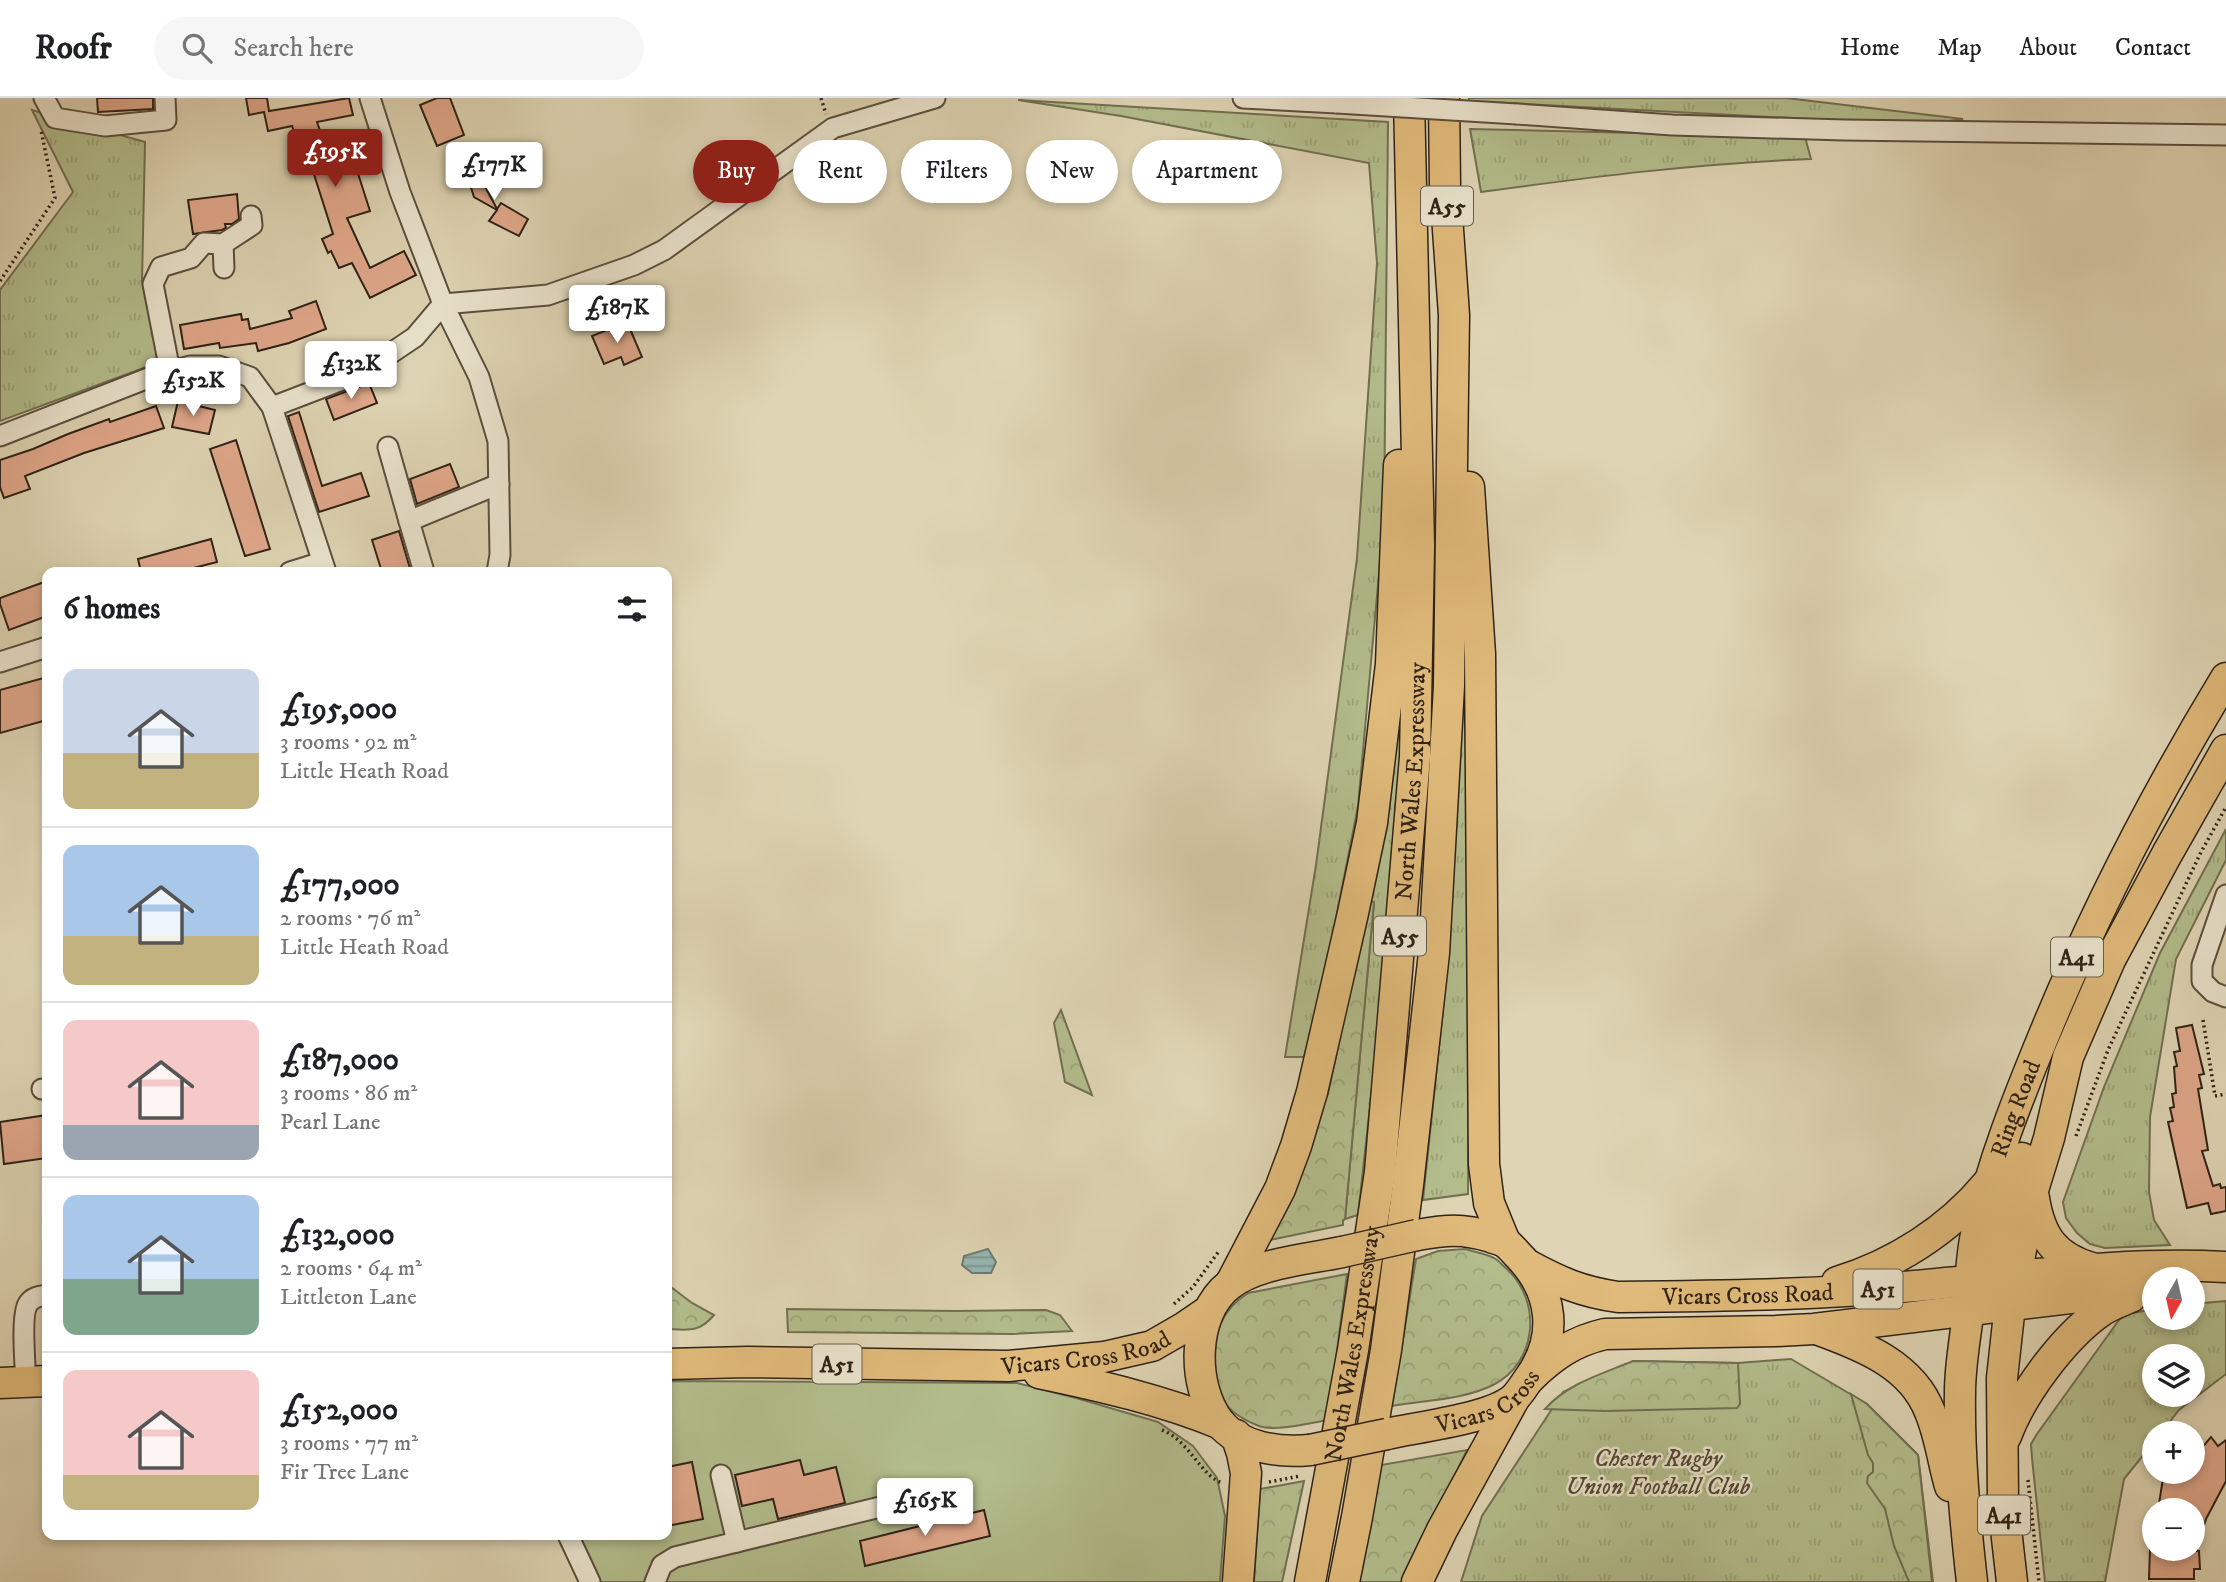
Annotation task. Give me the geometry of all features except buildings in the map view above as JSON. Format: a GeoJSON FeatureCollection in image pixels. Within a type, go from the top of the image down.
{"type":"FeatureCollection","features":[{"type":"Feature","properties":{"kind":"highway","name":"North Wales Expressway"},"geometry":{"type":"LineString","coordinates":[[1310,1582],[1353,1350],[1380,1172],[1415,757],[1419,546],[1409,98]]}},
{"type":"Feature","properties":{"kind":"highway","name":"North Wales Expressway"},"geometry":{"type":"LineString","coordinates":[[1344,1582],[1386,1350],[1434,953],[1448,685],[1454,315],[1445,187],[1444,98]]}},
{"type":"Feature","properties":{"kind":"highway"},"geometry":{"type":"LineString","coordinates":[[1231,1283],[1280,1189],[1296,1146],[1312,1092],[1372,823],[1391,664],[1402,401],[1414,283]]}},
{"type":"Feature","properties":{"kind":"highway"},"geometry":{"type":"LineString","coordinates":[[1454,315],[1480,654],[1484,1164],[1489,1203],[1505,1242]]}},
{"type":"Feature","properties":{"kind":"highway","name":"Ring Road"},"geometry":{"type":"LineString","coordinates":[[2012,1582],[2003,1503],[2002,1382],[1990,1293],[1977,1230],[1990,1180],[2026,1079],[2085,938],[2141,825],[2226,678]]}},
{"type":"Feature","properties":{"kind":"highway","name":"Ring Road"},"geometry":{"type":"LineString","coordinates":[[1971,1568],[1960,1442],[1960,1393],[1990,1293],[2033,1191],[2068,1057],[2110,960],[2226,750]]}},
{"type":"Feature","properties":{"kind":"highway"},"geometry":{"type":"LineString","coordinates":[[1990,1293],[2028,1139],[2068,1057]]}},
{"type":"Feature","properties":{"kind":"highway"},"geometry":{"type":"LineString","coordinates":[[1786,1295],[1852,1278],[1902,1255],[1964,1210],[1990,1180]]}},
{"type":"Feature","properties":{"kind":"highway"},"geometry":{"type":"LineString","coordinates":[[2033,1191],[2036,1213],[2048,1240],[2065,1258],[2092,1268]]}},
{"type":"Feature","properties":{"kind":"highway","name":"Vicars Cross"},"geometry":{"type":"LineString","coordinates":[[1207,1311],[1216,1297],[1231,1283],[1248,1274],[1272,1266],[1450,1230],[1469,1230],[1505,1242],[1528,1265],[1543,1291],[1547,1308],[1548,1325],[1542,1357],[1522,1389],[1498,1409],[1310,1450],[1280,1451],[1253,1444],[1228,1429]]}},
{"type":"Feature","properties":{"kind":"highway","name":"Vicars Cross Road"},"geometry":{"type":"LineString","coordinates":[[1522,1389],[1546,1362],[1563,1350],[1588,1338],[1605,1334],[1814,1329],[1990,1293],[2092,1268],[2178,1264],[2226,1267]]}},
{"type":"Feature","properties":{"kind":"highway","name":"Vicars Cross Road"},"geometry":{"type":"LineString","coordinates":[[1528,1265],[1564,1284],[1592,1294],[1618,1297],[1990,1293],[2142,1288]]}},
{"type":"Feature","properties":{"kind":"highway"},"geometry":{"type":"LineString","coordinates":[[2205,1281],[2226,1277]]}},
{"type":"Feature","properties":{"kind":"highway"},"geometry":{"type":"LineString","coordinates":[[2001,1448],[2020,1403],[2057,1354],[2085,1323],[2114,1303],[2142,1292]]}},
{"type":"Feature","properties":{"kind":"highway"},"geometry":{"type":"LineString","coordinates":[[1207,1311],[1201,1333],[1201,1372],[1212,1408],[1242,1453],[1246,1473],[1238,1582]]}},
{"type":"Feature","properties":{"kind":"highway","name":"Vicars Cross Road"},"geometry":{"type":"LineString","coordinates":[[1008,1366],[1129,1353],[1163,1340],[1207,1311]]}},
{"type":"Feature","properties":{"kind":"highway"},"geometry":{"type":"LineString","coordinates":[[1814,1329],[1845,1339],[1887,1361],[1901,1371],[1922,1395],[1935,1426],[1971,1568]]}},
{"type":"Feature","properties":{"kind":"highway","name":"A51"},"geometry":{"type":"LineString","coordinates":[[672,1364],[748,1362],[1008,1366]]}},
{"type":"Feature","properties":{"kind":"highway","name":"Vicars Cross Road"},"geometry":{"type":"LineString","coordinates":[[1008,1366],[1127,1392],[1179,1408],[1228,1429]]}},
{"type":"Feature","properties":{"kind":"highway"},"geometry":{"type":"LineString","coordinates":[[1417,1582],[1442,1530],[1522,1389]]}},
{"type":"Feature","properties":{"kind":"street"},"geometry":{"type":"LineString","coordinates":[[44,98],[55,118],[105,126],[166,120],[166,98]]}},
{"type":"Feature","properties":{"kind":"street"},"geometry":{"type":"LineString","coordinates":[[370,98],[400,192],[443,304],[479,377],[498,441],[500,555],[498,567]]}},
{"type":"Feature","properties":{"kind":"street"},"geometry":{"type":"LineString","coordinates":[[272,407],[363,372],[415,337],[443,304],[548,295],[634,265],[664,250],[833,128],[935,98]]}},
{"type":"Feature","properties":{"kind":"street"},"geometry":{"type":"LineString","coordinates":[[1242,98],[1672,125],[2226,135]]}},
{"type":"Feature","properties":{"kind":"street"},"geometry":{"type":"LineString","coordinates":[[170,371],[153,284],[161,267],[191,258],[204,243],[223,244],[252,225],[251,216]]}},
{"type":"Feature","properties":{"kind":"street"},"geometry":{"type":"LineString","coordinates":[[223,244],[224,268]]}},
{"type":"Feature","properties":{"kind":"street"},"geometry":{"type":"LineString","coordinates":[[0,436],[170,371],[190,366],[219,366],[250,377],[272,407],[324,567]]}},
{"type":"Feature","properties":{"kind":"street"},"geometry":{"type":"LineString","coordinates":[[388,447],[423,567]]}},
{"type":"Feature","properties":{"kind":"street"},"geometry":{"type":"LineString","coordinates":[[409,521],[499,484]]}},
{"type":"Feature","properties":{"kind":"street"},"geometry":{"type":"LineString","coordinates":[[0,662],[42,649]]}},
{"type":"Feature","properties":{"kind":"street"},"geometry":{"type":"LineString","coordinates":[[2226,895],[2202,965],[2202,981],[2226,998]]}},
{"type":"Feature","properties":{"kind":"street"},"geometry":{"type":"LineString","coordinates":[[24,1382],[24,1313],[33,1298],[42,1296]]}},
{"type":"Feature","properties":{"kind":"street"},"geometry":{"type":"LineString","coordinates":[[721,1475],[737,1542]]}},
{"type":"Feature","properties":{"kind":"street"},"geometry":{"type":"LineString","coordinates":[[655,1582],[662,1565],[676,1557],[942,1492]]}},
{"type":"Feature","properties":{"kind":"street"},"geometry":{"type":"LineString","coordinates":[[570,1540],[590,1582]]}},
{"type":"Feature","properties":{"kind":"path"},"geometry":{"type":"LineString","coordinates":[[0,281],[55,198],[39,123]]}},
{"type":"Feature","properties":{"kind":"path"},"geometry":{"type":"LineString","coordinates":[[2074,1140],[2108,1050],[2200,854],[2226,807]]}},
{"type":"Feature","properties":{"kind":"path"},"geometry":{"type":"LineString","coordinates":[[2203,1020],[2215,1096],[2226,1094]]}},
{"type":"Feature","properties":{"kind":"path"},"geometry":{"type":"LineString","coordinates":[[2028,1478],[2039,1582]]}},
{"type":"Feature","properties":{"kind":"green space"},"geometry":{"type":"Polygon","coordinates":[[[1469,98],[1786,98],[1963,119],[1922,125],[1469,101],[1469,98]]]}},
{"type":"Feature","properties":{"kind":"green space"},"geometry":{"type":"Polygon","coordinates":[[[1018,100],[1388,122],[1384,518],[1358,806],[1327,964],[1304,1057],[1285,1057],[1316,865],[1357,558],[1377,263],[1369,163],[1282,147],[1282,140],[1248,140],[1018,100]]]}},
{"type":"Feature","properties":{"kind":"green space"},"geometry":{"type":"Polygon","coordinates":[[[32,110],[145,142],[142,282],[160,362],[0,421],[0,290],[73,192],[32,110]]]}},
{"type":"Feature","properties":{"kind":"green space"},"geometry":{"type":"Polygon","coordinates":[[[1470,129],[1805,137],[1811,159],[1687,167],[1481,192],[1470,129]]]}},
{"type":"Feature","properties":{"kind":"green space"},"geometry":{"type":"Polygon","coordinates":[[[1399,635],[1404,735],[1383,987],[1358,1215],[1345,1219],[1374,902],[1369,901],[1399,635]]]}},
{"type":"Feature","properties":{"kind":"green space"},"geometry":{"type":"Polygon","coordinates":[[[1460,660],[1471,660],[1468,1194],[1423,1200],[1445,990],[1457,779],[1460,660]]]}},
{"type":"Feature","properties":{"kind":"green space"},"geometry":{"type":"Polygon","coordinates":[[[2226,829],[2226,860],[2176,959],[2150,1117],[2149,1192],[2154,1220],[2170,1245],[2105,1248],[2090,1244],[2066,1218],[2063,1202],[2104,1087],[2160,953],[2226,829]]]}},
{"type":"Feature","properties":{"kind":"green space"},"geometry":{"type":"Polygon","coordinates":[[[1369,901],[1374,902],[1345,1219],[1343,1225],[1265,1241],[1328,1094],[1369,901]]]}},
{"type":"Feature","properties":{"kind":"green space"},"geometry":{"type":"Polygon","coordinates":[[[1061,1010],[1092,1095],[1065,1082],[1054,1023],[1061,1010]]]}},
{"type":"Feature","properties":{"kind":"green space"},"geometry":{"type":"Polygon","coordinates":[[[1465,1249],[1496,1259],[1519,1284],[1530,1315],[1526,1348],[1508,1375],[1493,1385],[1457,1397],[1392,1406],[1416,1259],[1438,1251],[1465,1249]]]}},
{"type":"Feature","properties":{"kind":"green space"},"geometry":{"type":"Polygon","coordinates":[[[1347,1274],[1328,1420],[1266,1428],[1247,1421],[1230,1409],[1217,1390],[1215,1355],[1217,1334],[1230,1308],[1248,1293],[1347,1274]]]}},
{"type":"Feature","properties":{"kind":"green space"},"geometry":{"type":"Polygon","coordinates":[[[672,1288],[714,1315],[698,1328],[672,1329],[672,1288]]]}},
{"type":"Feature","properties":{"kind":"green space"},"geometry":{"type":"Polygon","coordinates":[[[2226,1301],[2226,1374],[2205,1390],[2205,1344],[2142,1344],[2142,1407],[2183,1407],[2170,1421],[2142,1421],[2142,1457],[2124,1479],[2105,1582],[2045,1582],[2031,1444],[2119,1320],[2128,1314],[2142,1311],[2142,1330],[2205,1330],[2205,1303],[2226,1301]]]}},
{"type":"Feature","properties":{"kind":"green space"},"geometry":{"type":"Polygon","coordinates":[[[787,1309],[1046,1310],[1060,1315],[1072,1331],[1012,1334],[788,1332],[787,1309]]]}},
{"type":"Feature","properties":{"kind":"green space","name":"Chester Rugby Union Football Club"},"geometry":{"type":"Polygon","coordinates":[[[1791,1359],[1867,1404],[1918,1455],[1933,1582],[1461,1582],[1482,1516],[1563,1392],[1634,1361],[1738,1363],[1791,1359]]]}},
{"type":"Feature","properties":{"kind":"green space"},"geometry":{"type":"Polygon","coordinates":[[[1633,1361],[1738,1363],[1740,1404],[1737,1408],[1604,1411],[1545,1409],[1575,1386],[1633,1361]]]}},
{"type":"Feature","properties":{"kind":"green space"},"geometry":{"type":"Polygon","coordinates":[[[672,1381],[1017,1383],[1158,1422],[1193,1446],[1217,1478],[1225,1516],[1220,1582],[598,1582],[578,1540],[672,1540],[672,1381]]]}},
{"type":"Feature","properties":{"kind":"green space"},"geometry":{"type":"Polygon","coordinates":[[[1851,1394],[1867,1404],[1918,1455],[1932,1582],[1909,1582],[1894,1546],[1885,1509],[1867,1483],[1868,1476],[1873,1472],[1873,1463],[1868,1455],[1851,1394]]]}},
{"type":"Feature","properties":{"kind":"green space"},"geometry":{"type":"Polygon","coordinates":[[[1467,1450],[1403,1582],[1356,1582],[1381,1465],[1467,1450]]]}},
{"type":"Feature","properties":{"kind":"green space"},"geometry":{"type":"Polygon","coordinates":[[[1304,1481],[1282,1582],[1254,1582],[1260,1489],[1304,1481]]]}},
{"type":"Feature","properties":{"kind":"water"},"geometry":{"type":"Polygon","coordinates":[[[988,1249],[996,1262],[991,1273],[972,1273],[962,1265],[964,1256],[988,1249]]]}}]}
